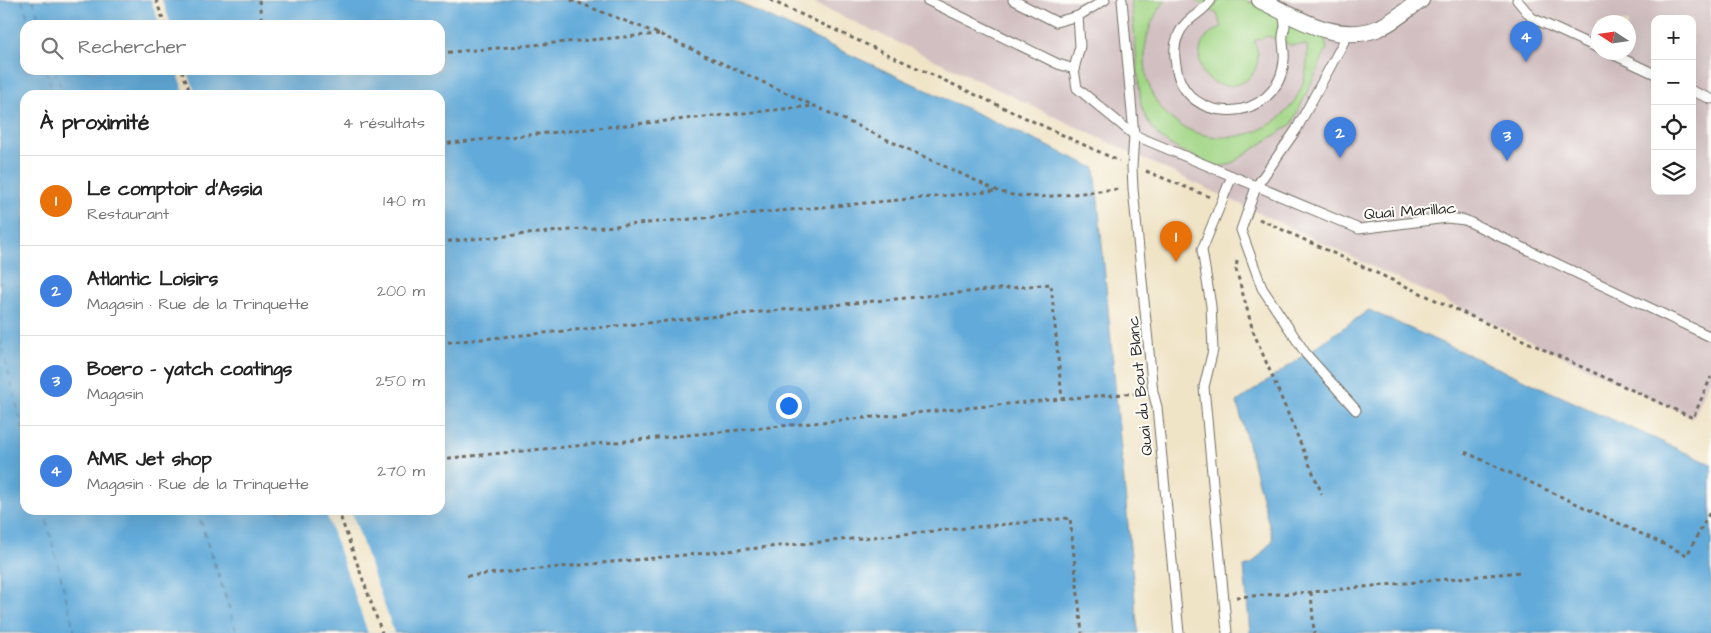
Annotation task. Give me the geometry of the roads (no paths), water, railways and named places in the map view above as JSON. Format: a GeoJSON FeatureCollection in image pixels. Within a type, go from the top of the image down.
{"type":"FeatureCollection","features":[{"type":"Feature","properties":{"kind":"street"},"geometry":{"type":"LineString","coordinates":[[1260,0],[1321,30],[1348,34],[1380,28],[1421,0]]}},
{"type":"Feature","properties":{"kind":"lane"},"geometry":{"type":"LineString","coordinates":[[927,0],[1058,64],[1074,69],[1080,46],[1078,16]]}},
{"type":"Feature","properties":{"kind":"lane"},"geometry":{"type":"LineString","coordinates":[[1013,0],[1056,22],[1078,16],[1105,0]]}},
{"type":"Feature","properties":{"kind":"lane","name":"Quai du Bout Blanc"},"geometry":{"type":"LineString","coordinates":[[1122,0],[1134,135],[1132,167],[1153,392],[1158,407],[1178,633]]}},
{"type":"Feature","properties":{"kind":"lane"},"geometry":{"type":"LineString","coordinates":[[1211,0],[1207,7],[1188,20],[1178,35],[1174,54],[1177,74],[1186,91],[1198,102],[1217,110],[1236,111],[1258,103],[1270,93],[1280,77],[1284,61],[1282,39],[1285,24],[1283,11]]}},
{"type":"Feature","properties":{"kind":"lane"},"geometry":{"type":"LineString","coordinates":[[1517,0],[1532,18],[1591,45]]}},
{"type":"Feature","properties":{"kind":"lane"},"geometry":{"type":"LineString","coordinates":[[1348,34],[1296,130],[1256,186],[1241,230],[1262,288],[1306,354],[1356,410]]}},
{"type":"Feature","properties":{"kind":"lane"},"geometry":{"type":"LineString","coordinates":[[1625,60],[1651,72]]}},
{"type":"Feature","properties":{"kind":"lane","name":"Quai Marillac"},"geometry":{"type":"LineString","coordinates":[[1074,69],[1077,88],[1134,135],[1359,230],[1448,218],[1465,220],[1711,337]]}},
{"type":"Feature","properties":{"kind":"lane"},"geometry":{"type":"LineString","coordinates":[[1696,93],[1711,99]]}},
{"type":"Feature","properties":{"kind":"lane"},"geometry":{"type":"LineString","coordinates":[[1227,633],[1204,386],[1213,350],[1211,306],[1202,250],[1232,176]]}},
{"type":"Feature","properties":{"kind":"water"},"geometry":{"type":"Polygon","coordinates":[[[0,0],[732,0],[1095,168],[1138,633],[0,633],[0,0]]]}},
{"type":"Feature","properties":{"kind":"water"},"geometry":{"type":"Polygon","coordinates":[[[1369,310],[1711,464],[1711,633],[1250,633],[1244,567],[1252,564],[1273,540],[1237,402],[1369,310]]]}},
{"type":"Feature","properties":{"kind":"place","name":"AMR Jet shop"},"geometry":{"type":"Point","coordinates":[1526,62]}},
{"type":"Feature","properties":{"kind":"place","name":"Atlantic Loisirs"},"geometry":{"type":"Point","coordinates":[1340,158]}},
{"type":"Feature","properties":{"kind":"place","name":"Boero - yatch coatings"},"geometry":{"type":"Point","coordinates":[1507,161]}},
{"type":"Feature","properties":{"kind":"place","name":"Le comptoir d'Assia"},"geometry":{"type":"Point","coordinates":[1176,262]}}]}
